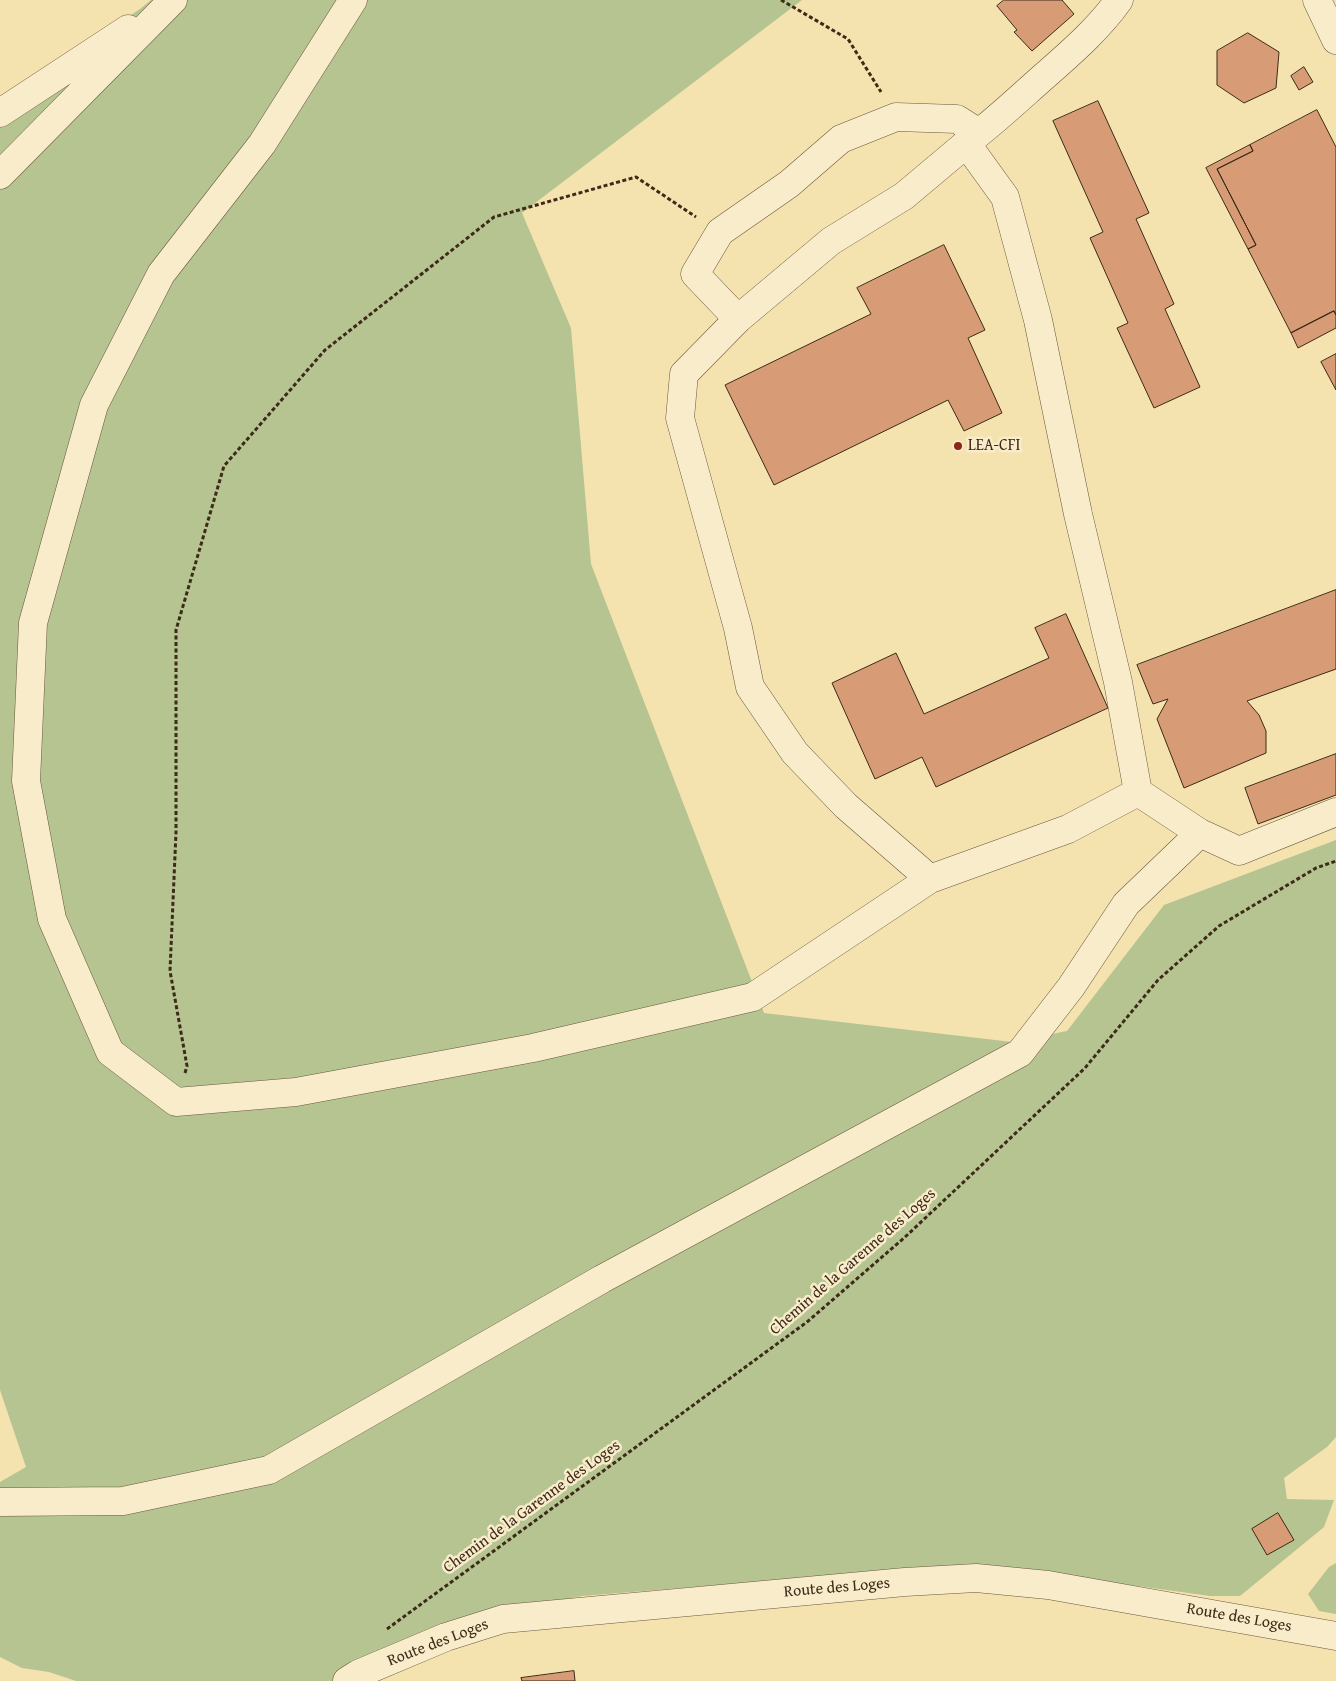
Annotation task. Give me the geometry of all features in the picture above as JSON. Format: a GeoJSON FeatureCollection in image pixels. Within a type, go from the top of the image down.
{"type":"FeatureCollection","features":[{"type":"Feature","properties":{"kind":"street"},"geometry":{"type":"LineString","coordinates":[[0,114],[173,0]]}},
{"type":"Feature","properties":{"kind":"street"},"geometry":{"type":"LineString","coordinates":[[0,175],[173,0]]}},
{"type":"Feature","properties":{"kind":"street"},"geometry":{"type":"LineString","coordinates":[[353,0],[262,144],[156,282],[94,405],[33,623],[26,780],[52,919],[110,1052],[176,1102],[296,1092],[533,1048],[753,998],[930,879],[1068,829],[1138,792]]}},
{"type":"Feature","properties":{"kind":"street"},"geometry":{"type":"LineString","coordinates":[[930,879],[846,806],[795,753],[750,687],[738,628],[680,418],[684,374],[738,319],[831,241],[904,196],[995,120],[1080,44],[1119,0]]}},
{"type":"Feature","properties":{"kind":"street"},"geometry":{"type":"LineString","coordinates":[[1317,0],[1336,40]]}},
{"type":"Feature","properties":{"kind":"street"},"geometry":{"type":"LineString","coordinates":[[738,319],[695,274],[720,232],[789,184],[841,139],[896,117],[957,119],[972,138],[1005,197],[1013,226],[1038,320],[1078,514],[1118,682],[1138,792],[1200,833],[1239,852],[1336,812]]}},
{"type":"Feature","properties":{"kind":"street"},"geometry":{"type":"LineString","coordinates":[[0,1502],[123,1501],[269,1470],[602,1279],[1020,1053],[1071,987],[1126,904],[1200,833]]}},
{"type":"Feature","properties":{"kind":"street","name":"Route des Loges"},"geometry":{"type":"LineString","coordinates":[[347,1681],[358,1674],[446,1636],[503,1619],[905,1582],[976,1578],[1048,1585],[1336,1636]]}},
{"type":"Feature","properties":{"kind":"path"},"geometry":{"type":"LineString","coordinates":[[781,0],[848,39],[896,117]]}},
{"type":"Feature","properties":{"kind":"path"},"geometry":{"type":"LineString","coordinates":[[176,1102],[187,1066],[170,971],[176,832],[176,630],[224,466],[325,350],[494,217],[636,177],[720,232]]}},
{"type":"Feature","properties":{"kind":"path","name":"Chemin de la Garenne des Loges"},"geometry":{"type":"LineString","coordinates":[[383,1631],[807,1322],[904,1238],[1085,1068],[1158,980],[1219,926],[1316,868],[1336,860]]}},
{"type":"Feature","properties":{"kind":"green space"},"geometry":{"type":"Polygon","coordinates":[[[151,0],[802,0],[522,213],[571,328],[591,564],[764,1013],[1012,1042],[1067,1031],[1164,905],[1336,840],[1336,1437],[1327,1447],[1284,1478],[1287,1499],[1334,1500],[1324,1527],[1240,1596],[1210,1596],[979,1564],[582,1596],[482,1615],[343,1681],[76,1681],[49,1672],[22,1668],[0,1657],[0,1482],[26,1467],[0,1390],[0,101],[151,0]]]}},
{"type":"Feature","properties":{"kind":"green space"},"geometry":{"type":"Polygon","coordinates":[[[1336,1563],[1336,1614],[1319,1611],[1308,1594],[1329,1567],[1336,1563]]]}},
{"type":"Feature","properties":{"kind":"building"},"geometry":{"type":"Polygon","coordinates":[[[1004,0],[1062,0],[1074,14],[1032,51],[1014,32],[1017,30],[997,6],[1004,0]]]}},
{"type":"Feature","properties":{"kind":"building"},"geometry":{"type":"Polygon","coordinates":[[[1248,33],[1279,52],[1276,88],[1244,103],[1217,85],[1217,51],[1248,33]]]}},
{"type":"Feature","properties":{"kind":"building"},"geometry":{"type":"Polygon","coordinates":[[[1304,67],[1313,82],[1299,90],[1291,76],[1304,67]]]}},
{"type":"Feature","properties":{"kind":"building"},"geometry":{"type":"Polygon","coordinates":[[[1098,101],[1149,213],[1136,219],[1174,304],[1165,309],[1200,387],[1154,408],[1117,328],[1128,323],[1090,238],[1103,232],[1053,121],[1098,101]]]}},
{"type":"Feature","properties":{"kind":"building"},"geometry":{"type":"Polygon","coordinates":[[[1317,110],[1336,147],[1336,315],[1334,311],[1291,333],[1248,249],[1256,245],[1217,169],[1253,151],[1250,145],[1317,110]]]}},
{"type":"Feature","properties":{"kind":"building"},"geometry":{"type":"Polygon","coordinates":[[[1250,145],[1253,151],[1217,169],[1256,245],[1248,249],[1206,168],[1250,145]]]}},
{"type":"Feature","properties":{"kind":"building"},"geometry":{"type":"Polygon","coordinates":[[[944,245],[985,330],[968,338],[1002,413],[964,431],[948,400],[774,485],[725,385],[871,314],[857,288],[944,245]]]}},
{"type":"Feature","properties":{"kind":"building"},"geometry":{"type":"Polygon","coordinates":[[[1334,311],[1336,315],[1336,328],[1298,348],[1291,333],[1334,311]]]}},
{"type":"Feature","properties":{"kind":"building"},"geometry":{"type":"Polygon","coordinates":[[[1336,354],[1336,390],[1321,362],[1336,354]]]}},
{"type":"Feature","properties":{"kind":"building"},"geometry":{"type":"Polygon","coordinates":[[[1336,590],[1336,669],[1247,701],[1259,715],[1266,731],[1266,753],[1184,788],[1157,719],[1168,699],[1153,704],[1137,665],[1336,590]]]}},
{"type":"Feature","properties":{"kind":"building"},"geometry":{"type":"Polygon","coordinates":[[[1066,614],[1108,708],[936,787],[922,757],[875,779],[832,683],[896,653],[924,714],[1049,658],[1035,628],[1066,614]]]}},
{"type":"Feature","properties":{"kind":"building"},"geometry":{"type":"Polygon","coordinates":[[[1336,754],[1336,795],[1258,824],[1245,788],[1336,754]]]}},
{"type":"Feature","properties":{"kind":"building"},"geometry":{"type":"Polygon","coordinates":[[[1278,1513],[1294,1540],[1267,1555],[1252,1529],[1278,1513]]]}},
{"type":"Feature","properties":{"kind":"building"},"geometry":{"type":"Polygon","coordinates":[[[574,1671],[575,1681],[522,1681],[521,1678],[574,1671]]]}},
{"type":"Feature","properties":{"kind":"place","name":"LEA-CFI"},"geometry":{"type":"Point","coordinates":[958,446]}}]}
